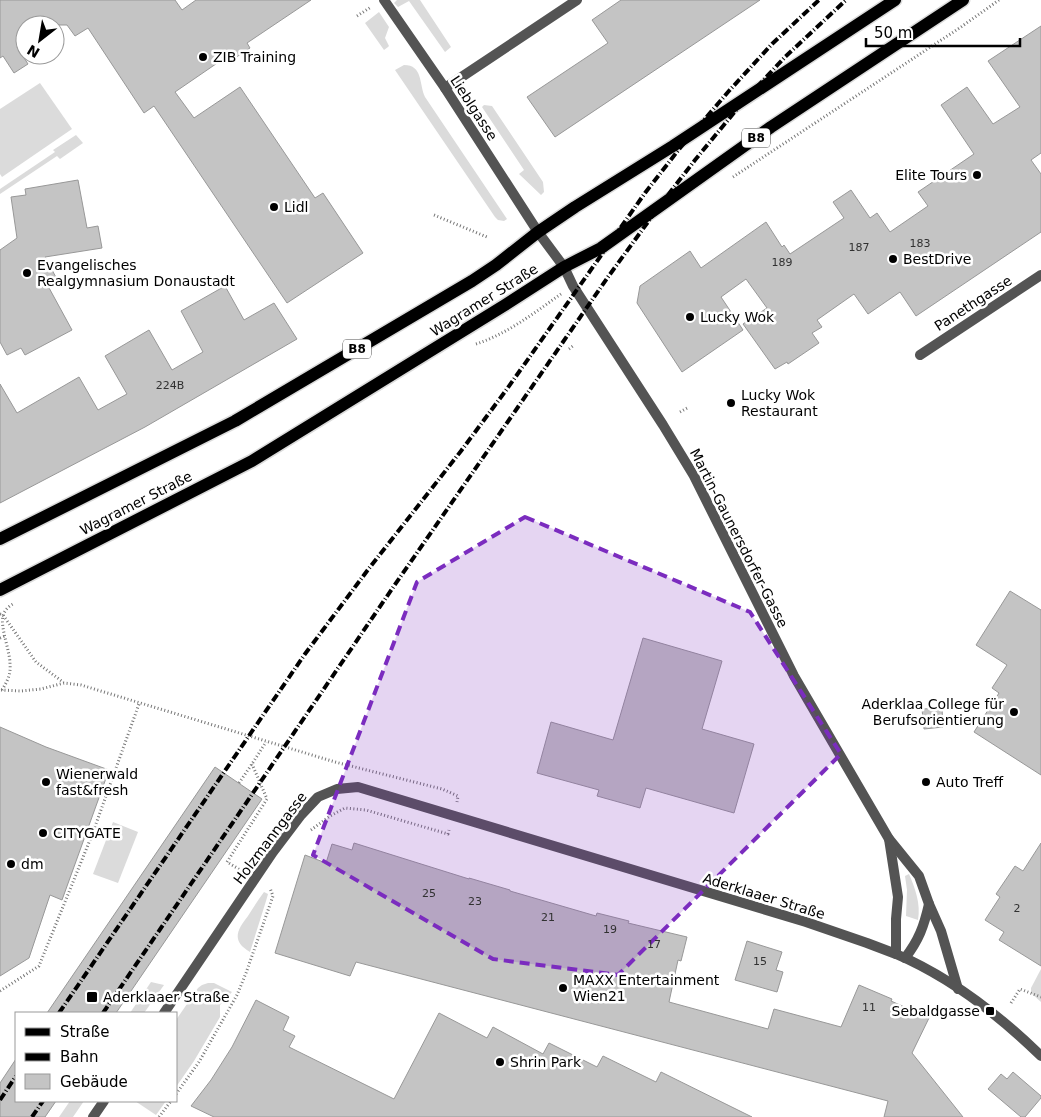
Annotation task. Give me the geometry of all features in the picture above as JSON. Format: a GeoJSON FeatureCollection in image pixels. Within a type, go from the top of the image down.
{"type":"FeatureCollection","features":[{"type":"Feature","properties":{"kind":"main road","name":"Wagramer Straße"},"geometry":{"type":"LineString","coordinates":[[0,539],[235,422],[472,281],[581,203],[673,146],[895,0]]}},
{"type":"Feature","properties":{"kind":"main road","name":"Wagramer Straße"},"geometry":{"type":"LineString","coordinates":[[0,590],[252,461],[564,267],[601,248],[771,127],[963,0]]}},
{"type":"Feature","properties":{"kind":"street","name":"Lieblgasse"},"geometry":{"type":"LineString","coordinates":[[384,0],[445,88],[538,232]]}},
{"type":"Feature","properties":{"kind":"street"},"geometry":{"type":"LineString","coordinates":[[445,88],[577,0]]}},
{"type":"Feature","properties":{"kind":"street","name":"Martin-Gaunersdorfer-Gasse"},"geometry":{"type":"LineString","coordinates":[[538,232],[564,267],[573,286],[694,476],[794,676],[888,839],[918,876],[941,931],[958,989]]}},
{"type":"Feature","properties":{"kind":"street","name":"Panethgasse"},"geometry":{"type":"LineString","coordinates":[[920,355],[1041,275]]}},
{"type":"Feature","properties":{"kind":"street","name":"Holzmanngasse"},"geometry":{"type":"LineString","coordinates":[[165,1012],[273,852],[301,815],[318,797],[338,789],[358,787],[453,815]]}},
{"type":"Feature","properties":{"kind":"street","name":"Aderklaaer Straße"},"geometry":{"type":"LineString","coordinates":[[453,815],[806,922],[900,956],[931,972],[990,1011],[1041,1056]]}},
{"type":"Feature","properties":{"kind":"street","name":"Martin-Gaunersdorfer-Gasse"},"geometry":{"type":"LineString","coordinates":[[888,839],[898,897],[896,919],[900,956]]}},
{"type":"Feature","properties":{"kind":"street"},"geometry":{"type":"LineString","coordinates":[[900,956],[913,948],[924,927],[929,904]]}},
{"type":"Feature","properties":{"kind":"street"},"geometry":{"type":"LineString","coordinates":[[93,1117],[103,1102]]}},
{"type":"Feature","properties":{"kind":"path"},"geometry":{"type":"LineString","coordinates":[[732,177],[961,27],[999,0]]}},
{"type":"Feature","properties":{"kind":"path"},"geometry":{"type":"LineString","coordinates":[[357,16],[374,6]]}},
{"type":"Feature","properties":{"kind":"path"},"geometry":{"type":"LineString","coordinates":[[434,215],[487,237]]}},
{"type":"Feature","properties":{"kind":"path"},"geometry":{"type":"LineString","coordinates":[[680,412],[689,407]]}},
{"type":"Feature","properties":{"kind":"path"},"geometry":{"type":"LineString","coordinates":[[1,614],[36,662],[64,683]]}},
{"type":"Feature","properties":{"kind":"path"},"geometry":{"type":"LineString","coordinates":[[0,638],[5,636],[10,664],[8,679],[1,690],[41,689],[64,683],[81,685],[335,762],[442,789]]}},
{"type":"Feature","properties":{"kind":"path"},"geometry":{"type":"LineString","coordinates":[[0,991],[39,966],[92,836],[140,704]]}},
{"type":"Feature","properties":{"kind":"path"},"geometry":{"type":"LineString","coordinates":[[239,783],[266,742]]}},
{"type":"Feature","properties":{"kind":"path"},"geometry":{"type":"LineString","coordinates":[[252,764],[268,799],[227,862],[254,879]]}},
{"type":"Feature","properties":{"kind":"path"},"geometry":{"type":"LineString","coordinates":[[309,832],[330,816],[346,808],[366,810],[448,834],[453,815]]}},
{"type":"Feature","properties":{"kind":"path"},"geometry":{"type":"LineString","coordinates":[[178,1091],[199,1062],[237,995],[273,896],[270,888],[275,880]]}},
{"type":"Feature","properties":{"kind":"path"},"geometry":{"type":"LineString","coordinates":[[1011,1003],[1020,989],[1041,997]]}},
{"type":"Feature","properties":{"kind":"path"},"geometry":{"type":"LineString","coordinates":[[159,1117],[170,1102]]}},
{"type":"Feature","properties":{"kind":"highlighted area"},"geometry":{"type":"Polygon","coordinates":[[[525,517],[750,612],[841,754],[618,975],[493,959],[313,855],[417,582],[525,517]]]}},
{"type":"Feature","properties":{"kind":"shaded area"},"geometry":{"type":"Polygon","coordinates":[[[397,0],[420,0],[451,47],[445,52],[409,1],[398,7],[394,3],[397,0]]]}},
{"type":"Feature","properties":{"kind":"shaded area"},"geometry":{"type":"Polygon","coordinates":[[[379,12],[389,27],[385,38],[389,46],[384,50],[365,23],[379,12]]]}},
{"type":"Feature","properties":{"kind":"shaded area"},"geometry":{"type":"Polygon","coordinates":[[[404,65],[414,68],[417,72],[425,97],[507,219],[504,221],[498,220],[495,217],[395,70],[404,65]]]}},
{"type":"Feature","properties":{"kind":"shaded area"},"geometry":{"type":"Polygon","coordinates":[[[40,83],[72,129],[2,177],[0,174],[0,109],[40,83]]]}},
{"type":"Feature","properties":{"kind":"shaded area"},"geometry":{"type":"Polygon","coordinates":[[[484,105],[492,106],[543,182],[544,192],[541,195],[519,174],[524,170],[482,107],[484,105]]]}},
{"type":"Feature","properties":{"kind":"shaded area"},"geometry":{"type":"Polygon","coordinates":[[[76,135],[83,143],[60,159],[57,156],[0,194],[0,189],[55,152],[53,150],[76,135]]]}},
{"type":"Feature","properties":{"kind":"shaded area"},"geometry":{"type":"Polygon","coordinates":[[[113,822],[138,832],[118,883],[93,874],[113,822]]]}},
{"type":"Feature","properties":{"kind":"shaded area"},"geometry":{"type":"Polygon","coordinates":[[[909,874],[918,902],[918,920],[906,916],[907,890],[905,876],[909,874]]]}},
{"type":"Feature","properties":{"kind":"shaded area"},"geometry":{"type":"Polygon","coordinates":[[[264,892],[268,894],[250,952],[240,944],[238,935],[244,921],[264,892]]]}},
{"type":"Feature","properties":{"kind":"shaded area"},"geometry":{"type":"Polygon","coordinates":[[[1041,969],[1041,1002],[1031,993],[1031,988],[1041,969]]]}},
{"type":"Feature","properties":{"kind":"shaded area"},"geometry":{"type":"Polygon","coordinates":[[[151,982],[164,985],[145,1012],[131,1012],[151,982]]]}},
{"type":"Feature","properties":{"kind":"shaded area"},"geometry":{"type":"Polygon","coordinates":[[[214,983],[232,992],[220,1005],[220,1017],[178,1084],[178,1017],[202,985],[214,983]]]}},
{"type":"Feature","properties":{"kind":"shaded area"},"geometry":{"type":"Polygon","coordinates":[[[69,1102],[83,1102],[73,1117],[59,1117],[69,1102]]]}},
{"type":"Feature","properties":{"kind":"shaded area"},"geometry":{"type":"Polygon","coordinates":[[[136,1102],[165,1102],[156,1115],[136,1102]]]}},
{"type":"Feature","properties":{"kind":"building"},"geometry":{"type":"Polygon","coordinates":[[[0,0],[175,0],[182,10],[196,0],[311,0],[247,43],[250,48],[232,60],[229,55],[175,92],[194,118],[240,87],[315,198],[323,193],[363,253],[287,303],[154,106],[144,113],[88,28],[75,36],[65,25],[65,15],[15,15],[15,65],[26,65],[14,73],[3,56],[0,58],[0,0]]]}},
{"type":"Feature","properties":{"kind":"building"},"geometry":{"type":"Polygon","coordinates":[[[621,0],[760,0],[555,137],[527,97],[608,43],[592,20],[621,0]]]}},
{"type":"Feature","properties":{"kind":"building"},"geometry":{"type":"Polygon","coordinates":[[[1041,26],[1041,153],[1031,160],[1041,174],[1041,232],[916,316],[900,292],[868,314],[854,294],[817,320],[822,327],[812,333],[819,343],[788,364],[787,362],[775,369],[743,324],[767,308],[746,279],[721,297],[743,330],[682,372],[637,303],[640,286],[690,251],[701,268],[766,222],[782,247],[784,245],[790,254],[844,218],[833,202],[851,190],[870,218],[877,213],[890,232],[928,206],[918,192],[974,154],[941,105],[967,87],[993,124],[1020,107],[988,61],[1041,26]]]}},
{"type":"Feature","properties":{"kind":"building","name":"Evangelisches Realgymnasium Donaustadt"},"geometry":{"type":"Polygon","coordinates":[[[78,180],[87,228],[98,226],[102,248],[45,257],[58,281],[48,286],[72,330],[25,355],[21,348],[7,355],[0,342],[0,250],[17,238],[11,197],[26,195],[25,189],[78,180]]]}},
{"type":"Feature","properties":{"kind":"building"},"geometry":{"type":"Polygon","coordinates":[[[225,286],[244,320],[274,303],[297,339],[145,427],[0,503],[0,384],[17,413],[79,377],[98,410],[127,394],[105,356],[149,330],[172,370],[203,352],[181,311],[225,286]]]}},
{"type":"Feature","properties":{"kind":"building"},"geometry":{"type":"Polygon","coordinates":[[[1010,591],[1041,610],[1041,775],[974,732],[999,693],[992,688],[1007,665],[976,645],[1010,591]]]}},
{"type":"Feature","properties":{"kind":"building"},"geometry":{"type":"Polygon","coordinates":[[[643,638],[722,661],[702,729],[754,744],[734,813],[646,788],[640,808],[597,796],[599,790],[537,773],[551,722],[613,740],[643,638]]]}},
{"type":"Feature","properties":{"kind":"building"},"geometry":{"type":"Polygon","coordinates":[[[942,708],[943,727],[924,729],[922,709],[942,708]]]}},
{"type":"Feature","properties":{"kind":"building","name":"CITYGATE"},"geometry":{"type":"Polygon","coordinates":[[[0,727],[46,747],[109,770],[62,900],[50,895],[29,958],[0,976],[0,727]]]}},
{"type":"Feature","properties":{"kind":"building"},"geometry":{"type":"Polygon","coordinates":[[[215,767],[262,799],[117,1012],[48,1012],[215,767]]]}},
{"type":"Feature","properties":{"kind":"building","name":"MAXX Entertainment Wien21"},"geometry":{"type":"Polygon","coordinates":[[[354,843],[596,916],[597,913],[629,921],[628,923],[687,937],[681,961],[678,960],[669,1002],[768,1029],[774,1009],[841,1027],[859,985],[892,999],[891,1001],[929,1018],[912,1053],[963,1117],[884,1117],[888,1101],[356,962],[350,976],[275,953],[305,855],[326,863],[332,844],[352,850],[354,843]]]}},
{"type":"Feature","properties":{"kind":"building"},"geometry":{"type":"Polygon","coordinates":[[[1041,843],[1041,966],[999,940],[1004,932],[985,920],[1000,897],[996,894],[1015,866],[1023,871],[1041,843]]]}},
{"type":"Feature","properties":{"kind":"building"},"geometry":{"type":"Polygon","coordinates":[[[747,941],[782,952],[776,970],[783,972],[777,992],[735,980],[747,941]]]}},
{"type":"Feature","properties":{"kind":"building","name":"Shrin Park"},"geometry":{"type":"Polygon","coordinates":[[[256,1000],[289,1017],[283,1030],[295,1036],[289,1047],[394,1099],[439,1013],[487,1038],[493,1027],[543,1054],[549,1043],[597,1067],[603,1056],[656,1082],[661,1072],[752,1117],[214,1117],[191,1106],[211,1080],[232,1047],[256,1000]]]}},
{"type":"Feature","properties":{"kind":"building"},"geometry":{"type":"Polygon","coordinates":[[[15,1060],[15,1102],[55,1102],[45,1117],[0,1117],[0,1083],[15,1060]]]}},
{"type":"Feature","properties":{"kind":"building"},"geometry":{"type":"Polygon","coordinates":[[[1013,1072],[1041,1096],[1025,1117],[1021,1117],[988,1089],[1001,1074],[1007,1079],[1013,1072]]]}},
{"type":"Feature","properties":{"kind":"railway"},"geometry":{"type":"LineString","coordinates":[[60,1012],[305,654],[507,389],[645,193],[680,148],[728,92],[772,44],[819,0]]}},
{"type":"Feature","properties":{"kind":"railway"},"geometry":{"type":"LineString","coordinates":[[104,1012],[394,586],[608,277],[661,204],[742,103],[785,57],[846,0]]}},
{"type":"Feature","properties":{"kind":"railway"},"geometry":{"type":"LineString","coordinates":[[0,1100],[15,1078]]}},
{"type":"Feature","properties":{"kind":"railway"},"geometry":{"type":"LineString","coordinates":[[32,1117],[42,1102]]}},
{"type":"Feature","properties":{"kind":"place","name":"ZIB Training"},"geometry":{"type":"Point","coordinates":[203,57]}},
{"type":"Feature","properties":{"kind":"place","name":"Elite Tours"},"geometry":{"type":"Point","coordinates":[977,175]}},
{"type":"Feature","properties":{"kind":"place","name":"Lidl"},"geometry":{"type":"Point","coordinates":[274,207]}},
{"type":"Feature","properties":{"kind":"place","name":"BestDrive"},"geometry":{"type":"Point","coordinates":[893,259]}},
{"type":"Feature","properties":{"kind":"place","name":"Evangelisches Realgymnasium Donaustadt"},"geometry":{"type":"Point","coordinates":[27,273]}},
{"type":"Feature","properties":{"kind":"place","name":"Lucky Wok"},"geometry":{"type":"Point","coordinates":[690,317]}},
{"type":"Feature","properties":{"kind":"place","name":"Lucky Wok Restaurant"},"geometry":{"type":"Point","coordinates":[731,403]}},
{"type":"Feature","properties":{"kind":"place","name":"Aderklaa College für Berufsorientierung"},"geometry":{"type":"Point","coordinates":[1014,712]}},
{"type":"Feature","properties":{"kind":"place","name":"Wienerwald fast&fresh"},"geometry":{"type":"Point","coordinates":[46,782]}},
{"type":"Feature","properties":{"kind":"place","name":"Auto Treff"},"geometry":{"type":"Point","coordinates":[926,782]}},
{"type":"Feature","properties":{"kind":"place","name":"CITYGATE"},"geometry":{"type":"Point","coordinates":[43,833]}},
{"type":"Feature","properties":{"kind":"place","name":"dm"},"geometry":{"type":"Point","coordinates":[11,864]}},
{"type":"Feature","properties":{"kind":"place","name":"MAXX Entertainment Wien21"},"geometry":{"type":"Point","coordinates":[563,988]}},
{"type":"Feature","properties":{"kind":"place","name":"Aderklaaer Straße"},"geometry":{"type":"Point","coordinates":[92,997]}},
{"type":"Feature","properties":{"kind":"place","name":"Sebaldgasse"},"geometry":{"type":"Point","coordinates":[990,1011]}},
{"type":"Feature","properties":{"kind":"place","name":"Shrin Park"},"geometry":{"type":"Point","coordinates":[500,1062]}}]}
